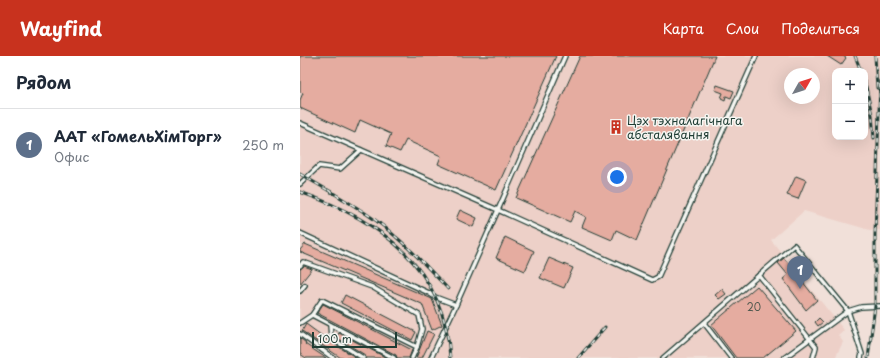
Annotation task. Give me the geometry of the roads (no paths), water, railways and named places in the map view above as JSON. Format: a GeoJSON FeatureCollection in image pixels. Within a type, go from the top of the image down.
{"type":"FeatureCollection","features":[{"type":"Feature","properties":{"kind":"lane"},"geometry":{"type":"LineString","coordinates":[[430,358],[456,304],[565,56]]}},
{"type":"Feature","properties":{"kind":"lane"},"geometry":{"type":"LineString","coordinates":[[300,123],[652,280],[658,277],[756,56]]}},
{"type":"Feature","properties":{"kind":"lane"},"geometry":{"type":"LineString","coordinates":[[300,184],[320,166],[340,169],[361,150]]}},
{"type":"Feature","properties":{"kind":"lane"},"geometry":{"type":"LineString","coordinates":[[300,232],[435,297],[456,304]]}},
{"type":"Feature","properties":{"kind":"lane"},"geometry":{"type":"LineString","coordinates":[[663,358],[794,245],[848,311],[862,354],[861,358]]}},
{"type":"Feature","properties":{"kind":"lane"},"geometry":{"type":"LineString","coordinates":[[300,266],[303,262],[372,287],[419,315],[422,329],[412,358]]}},
{"type":"Feature","properties":{"kind":"lane"},"geometry":{"type":"LineString","coordinates":[[759,275],[816,347],[813,358]]}},
{"type":"Feature","properties":{"kind":"lane"},"geometry":{"type":"LineString","coordinates":[[300,292],[305,285]]}},
{"type":"Feature","properties":{"kind":"lane"},"geometry":{"type":"LineString","coordinates":[[300,323],[312,315],[322,300],[417,347]]}},
{"type":"Feature","properties":{"kind":"lane"},"geometry":{"type":"LineString","coordinates":[[784,358],[848,311],[861,306],[880,306]]}},
{"type":"Feature","properties":{"kind":"lane"},"geometry":{"type":"LineString","coordinates":[[312,315],[394,358]]}},
{"type":"Feature","properties":{"kind":"lane"},"geometry":{"type":"LineString","coordinates":[[704,323],[731,358]]}},
{"type":"Feature","properties":{"kind":"lane"},"geometry":{"type":"LineString","coordinates":[[330,325],[331,338],[362,358]]}},
{"type":"Feature","properties":{"kind":"lane"},"geometry":{"type":"LineString","coordinates":[[300,334],[333,358]]}},
{"type":"Feature","properties":{"kind":"railway"},"geometry":{"type":"LineString","coordinates":[[855,56],[860,68]]}},
{"type":"Feature","properties":{"kind":"railway"},"geometry":{"type":"LineString","coordinates":[[875,56],[877,88]]}},
{"type":"Feature","properties":{"kind":"railway"},"geometry":{"type":"LineString","coordinates":[[868,358],[875,306],[875,234],[880,81]]}},
{"type":"Feature","properties":{"kind":"railway"},"geometry":{"type":"LineString","coordinates":[[868,96],[872,115],[874,138]]}},
{"type":"Feature","properties":{"kind":"railway"},"geometry":{"type":"LineString","coordinates":[[300,174],[331,192]]}},
{"type":"Feature","properties":{"kind":"railway"},"geometry":{"type":"LineString","coordinates":[[328,190],[388,230],[403,243],[448,289]]}},
{"type":"Feature","properties":{"kind":"railway"},"geometry":{"type":"LineString","coordinates":[[300,192],[329,203],[356,217],[381,233],[403,251],[421,273],[436,298],[445,326],[450,358]]}},
{"type":"Feature","properties":{"kind":"railway"},"geometry":{"type":"LineString","coordinates":[[578,358],[605,327]]}},
{"type":"Feature","properties":{"kind":"place","name":"Цэх тэхналагічнага абсталявання"},"geometry":{"type":"Point","coordinates":[616,127]}},
{"type":"Feature","properties":{"kind":"place","name":"ААТ «ГомельХімТорг»"},"geometry":{"type":"Point","coordinates":[800,289]}}]}
